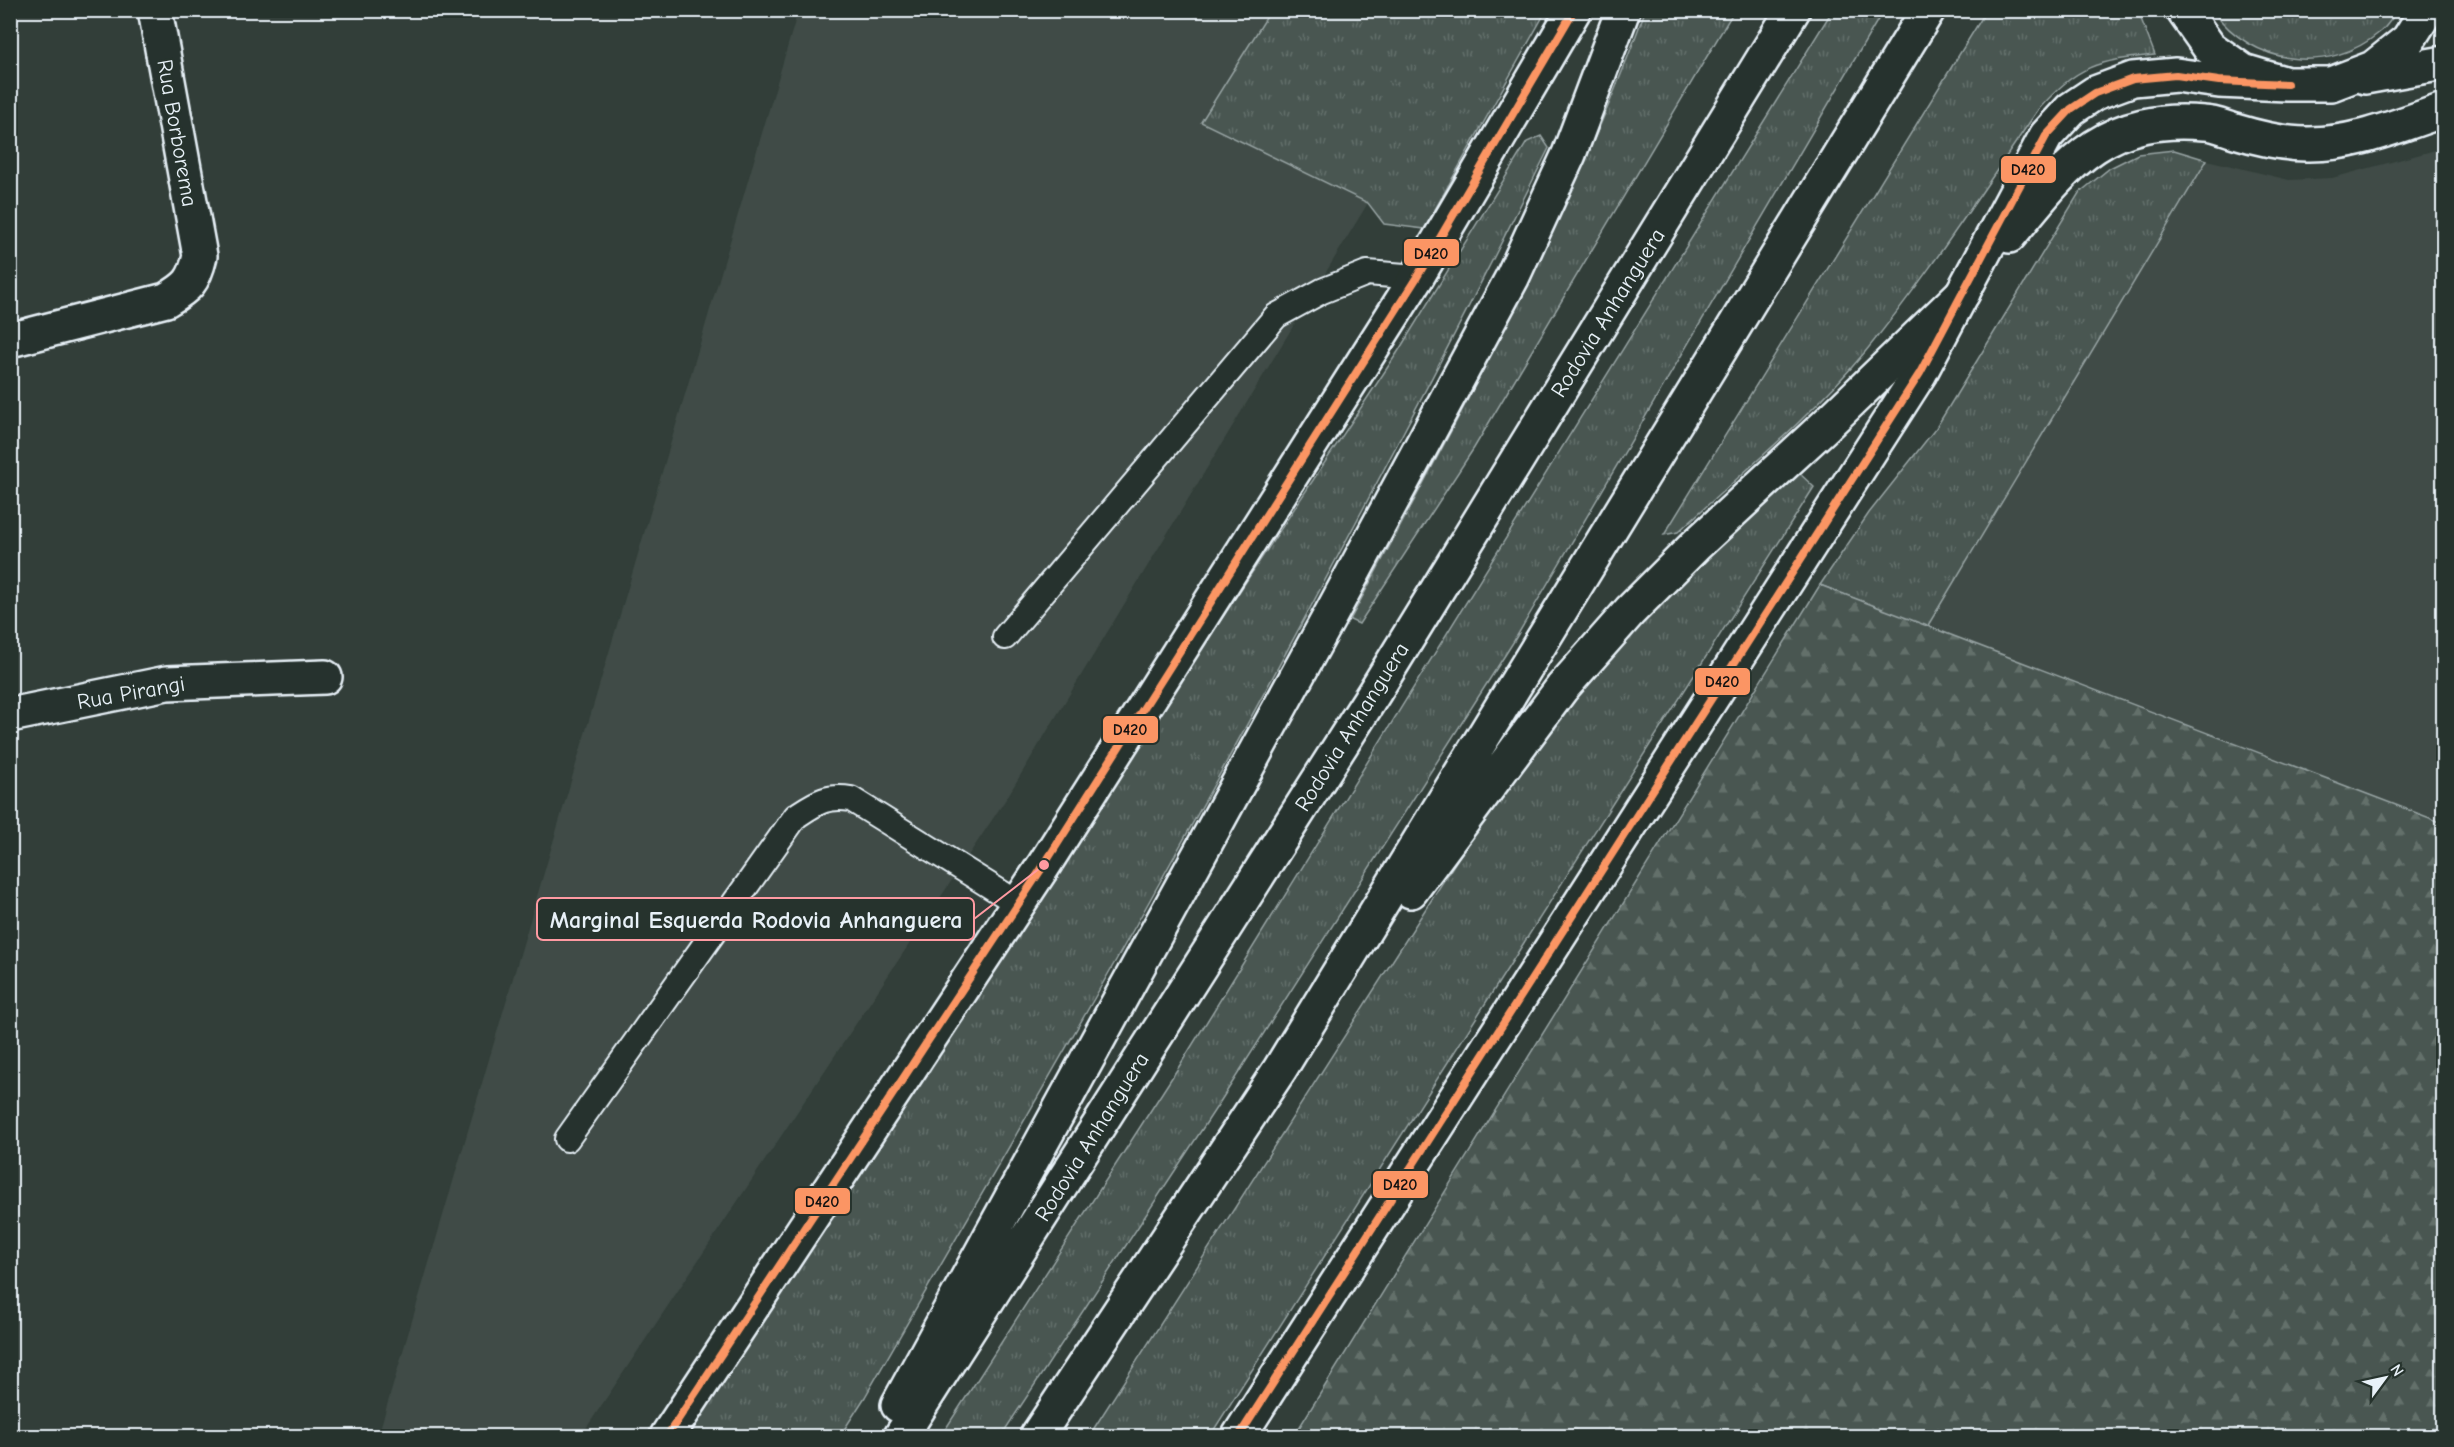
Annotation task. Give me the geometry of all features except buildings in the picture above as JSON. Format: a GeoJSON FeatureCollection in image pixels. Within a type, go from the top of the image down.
{"type":"FeatureCollection","features":[{"type":"Feature","properties":{"kind":"main road","name":"Rua Borborema"},"geometry":{"type":"LineString","coordinates":[[10,340],[166,300],[181,291],[196,275],[200,256],[155,10]]}},
{"type":"Feature","properties":{"kind":"main road"},"geometry":{"type":"LineString","coordinates":[[667,1437],[1018,904],[1417,277],[1574,10]]}},
{"type":"Feature","properties":{"kind":"main road"},"geometry":{"type":"LineString","coordinates":[[880,1437],[1331,614],[1512,278],[1569,154],[1623,10]]}},
{"type":"Feature","properties":{"kind":"main road","name":"Rodovia Anhanguera"},"geometry":{"type":"LineString","coordinates":[[901,1437],[1380,683],[1793,10]]}},
{"type":"Feature","properties":{"kind":"main road"},"geometry":{"type":"LineString","coordinates":[[1037,1437],[1280,1069],[1928,10]]}},
{"type":"Feature","properties":{"kind":"main road"},"geometry":{"type":"LineString","coordinates":[[2183,10],[2209,47],[2243,71],[2287,84]]}},
{"type":"Feature","properties":{"kind":"main road"},"geometry":{"type":"LineString","coordinates":[[2331,84],[2373,68],[2408,40],[2427,10]]}},
{"type":"Feature","properties":{"kind":"main road"},"geometry":{"type":"LineString","coordinates":[[1239,1437],[1920,372],[2046,136],[2071,109],[2095,93],[2133,79],[2176,75],[2219,81],[2331,84],[2444,63]]}},
{"type":"Feature","properties":{"kind":"main road"},"geometry":{"type":"LineString","coordinates":[[1280,1069],[1562,688],[1630,611],[1688,553],[1825,426],[1963,293],[2059,175],[2087,151],[2117,134],[2146,124],[2205,123],[2265,140],[2317,144],[2340,142],[2374,134],[2444,110]]}},
{"type":"Feature","properties":{"kind":"main road","name":"Rua Pirangi"},"geometry":{"type":"LineString","coordinates":[[10,715],[167,683],[325,677]]}},
{"type":"Feature","properties":{"kind":"lane"},"geometry":{"type":"LineString","coordinates":[[1005,637],[1276,315],[1322,291],[1367,273],[1417,277]]}},
{"type":"Feature","properties":{"kind":"lane"},"geometry":{"type":"LineString","coordinates":[[567,1139],[796,816],[818,802],[836,797],[851,799],[1018,904]]}},
{"type":"Feature","properties":{"kind":"shaded area"},"geometry":{"type":"Polygon","coordinates":[[[798,11],[1271,11],[1201,122],[1368,203],[1006,799],[581,1436],[378,1436],[798,11]]]}},
{"type":"Feature","properties":{"kind":"shaded area"},"geometry":{"type":"Polygon","coordinates":[[[2443,148],[2443,823],[1927,627],[2207,160],[2289,180],[2332,178],[2443,148]]]}},
{"type":"Feature","properties":{"kind":"green space"},"geometry":{"type":"Polygon","coordinates":[[[1271,10],[1546,11],[1424,229],[1384,224],[1368,203],[1201,122],[1271,10]]]}},
{"type":"Feature","properties":{"kind":"green space"},"geometry":{"type":"Polygon","coordinates":[[[1645,11],[1734,11],[1474,448],[1359,624],[1350,620],[1470,396],[1546,244],[1582,168],[1645,11]]]}},
{"type":"Feature","properties":{"kind":"green space"},"geometry":{"type":"Polygon","coordinates":[[[1832,11],[1883,11],[1514,641],[1218,1105],[1001,1436],[941,1436],[1180,1065],[1832,11]]]}},
{"type":"Feature","properties":{"kind":"green space"},"geometry":{"type":"Polygon","coordinates":[[[1986,11],[2138,11],[2155,55],[2117,60],[2089,68],[2077,74],[2052,95],[2038,110],[1911,294],[1844,376],[1774,445],[1678,532],[1664,535],[1986,11]]]}},
{"type":"Feature","properties":{"kind":"green space"},"geometry":{"type":"Polygon","coordinates":[[[2213,11],[2398,11],[2383,30],[2359,46],[2337,55],[2315,59],[2292,58],[2269,53],[2248,43],[2229,29],[2213,11]]]}},
{"type":"Feature","properties":{"kind":"green space"},"geometry":{"type":"Polygon","coordinates":[[[1541,136],[1549,148],[1402,435],[1301,624],[1111,968],[865,1397],[840,1436],[682,1436],[1399,350],[1527,142],[1541,136]]]}},
{"type":"Feature","properties":{"kind":"green space"},"geometry":{"type":"Polygon","coordinates":[[[2174,150],[2207,160],[1927,627],[1820,585],[1869,513],[1936,428],[2079,193],[2110,168],[2138,154],[2174,150]]]}},
{"type":"Feature","properties":{"kind":"green space"},"geometry":{"type":"Polygon","coordinates":[[[1799,473],[1814,487],[1210,1436],[1089,1436],[1485,816],[1624,642],[1705,559],[1799,473]]]}},
{"type":"Feature","properties":{"kind":"green space"},"geometry":{"type":"Polygon","coordinates":[[[1820,585],[2443,823],[2443,1436],[1294,1436],[1820,585]]]}},
{"type":"Feature","properties":{"kind":"transit line","name":"D420"},"geometry":{"type":"LineString","coordinates":[[667,1436],[1044,865],[1417,277],[1574,10]]}},
{"type":"Feature","properties":{"kind":"transit line","name":"D420"},"geometry":{"type":"LineString","coordinates":[[1239,1436],[1920,373],[2046,136],[2071,109],[2095,93],[2133,79],[2176,75],[2219,81],[2287,84]]}},
{"type":"Feature","properties":{"kind":"place","name":"Marginal Esquerda Rodovia Anhanguera"},"geometry":{"type":"Point","coordinates":[1044,865]}}]}
